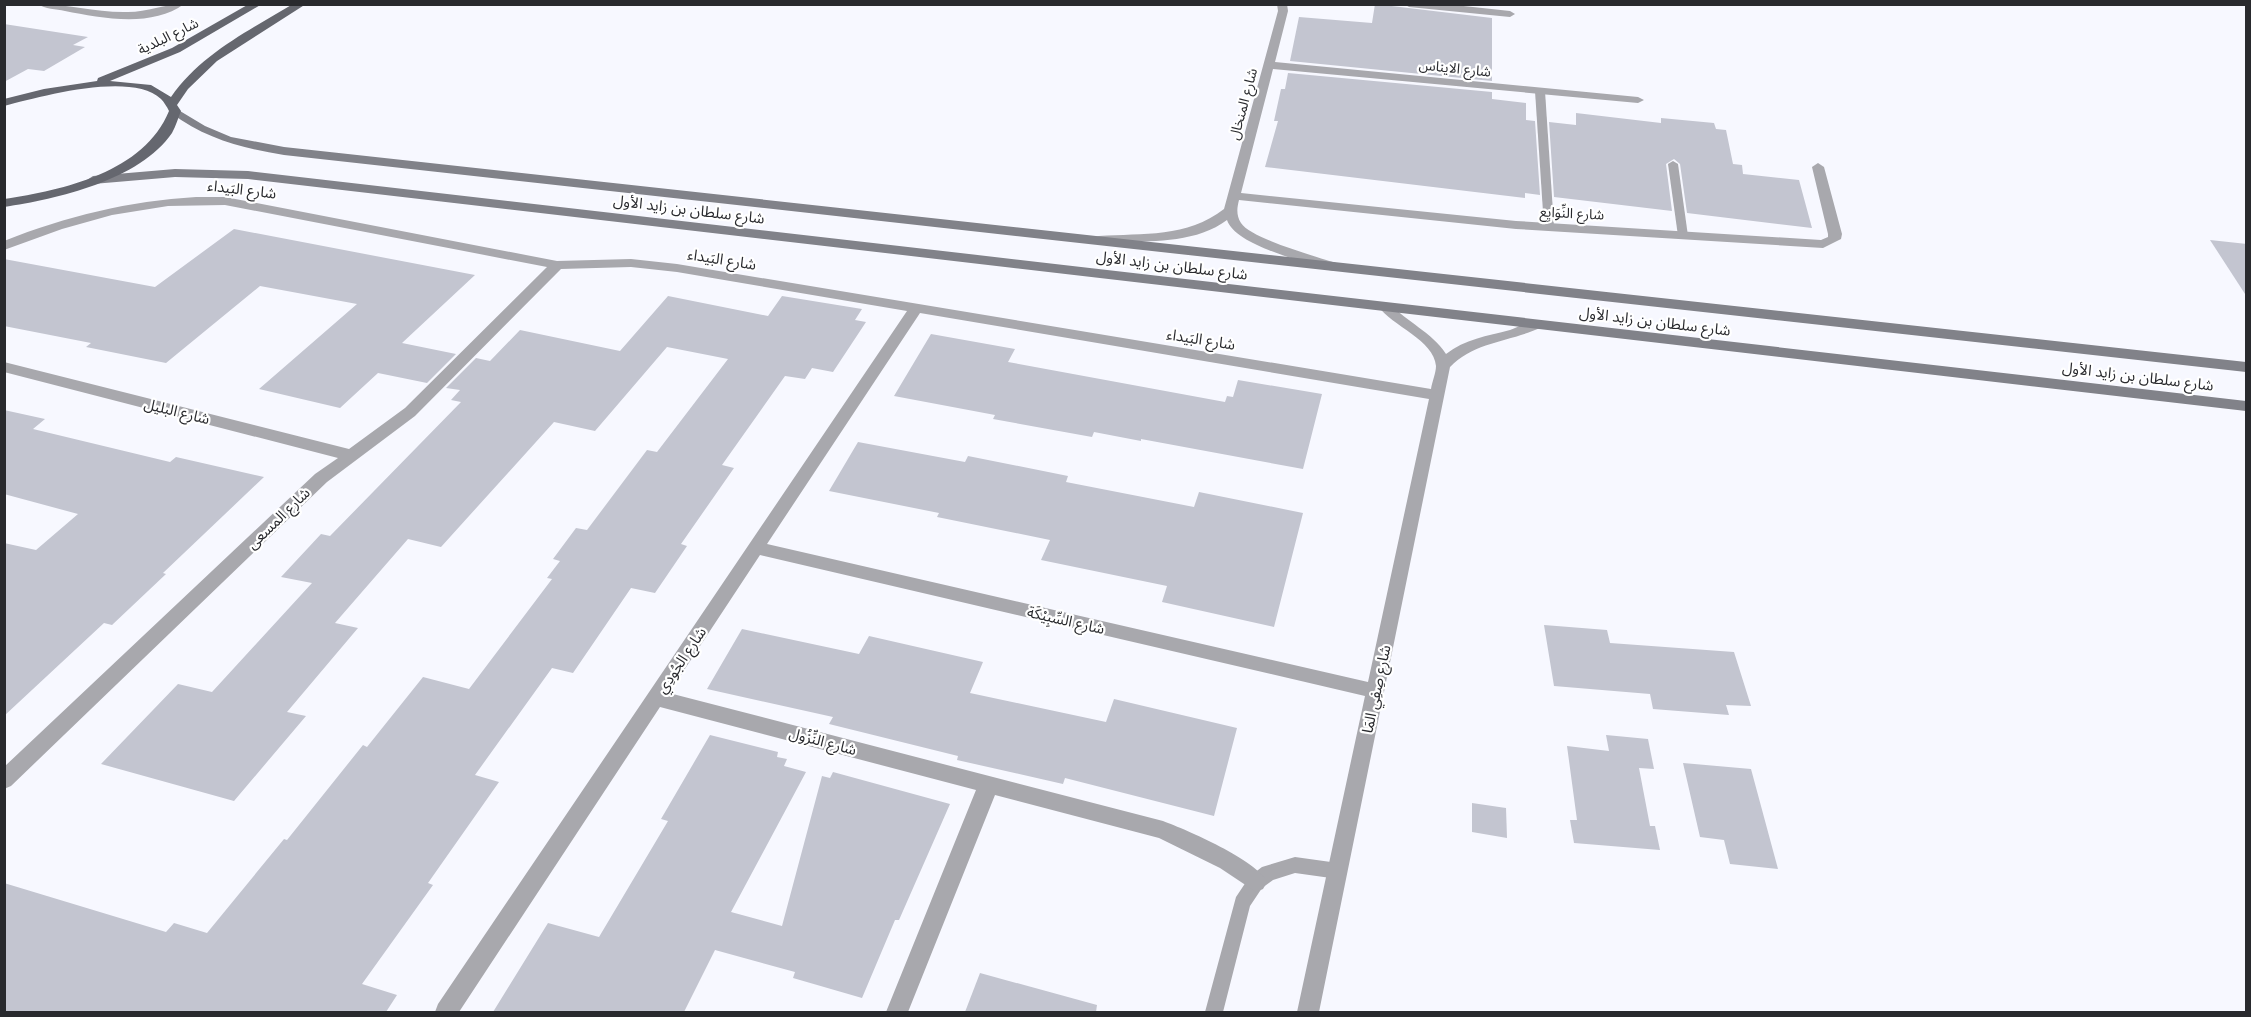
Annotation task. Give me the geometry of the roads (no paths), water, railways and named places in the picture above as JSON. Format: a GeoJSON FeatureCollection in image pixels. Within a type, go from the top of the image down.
{"type":"FeatureCollection","features":[{"type":"Feature","properties":{"kind":"main road","name":"شارع البلدية"},"geometry":{"type":"LineString","coordinates":[[87,85],[176,50],[257,4]]}},
{"type":"Feature","properties":{"kind":"main road"},"geometry":{"type":"LineString","coordinates":[[7,203],[50,194],[93,180],[118,169],[155,145],[173,122],[173,108],[186,83],[213,58],[301,4]]}},
{"type":"Feature","properties":{"kind":"main road"},"geometry":{"type":"LineString","coordinates":[[5,102],[47,91],[87,85],[126,85],[156,91],[173,108]]}},
{"type":"Feature","properties":{"kind":"main road","name":"شارع سلطان بن زايد الأول"},"geometry":{"type":"LineString","coordinates":[[173,108],[196,128],[217,137],[243,145],[284,151],[2247,367]]}},
{"type":"Feature","properties":{"kind":"main road","name":"شارع سلطان بن زايد الأول"},"geometry":{"type":"LineString","coordinates":[[93,180],[175,173],[248,175],[2247,406]]}},
{"type":"Feature","properties":{"kind":"street"},"geometry":{"type":"LineString","coordinates":[[44,4],[121,17],[152,14],[179,4]]}},
{"type":"Feature","properties":{"kind":"street","name":"شارع المنخال"},"geometry":{"type":"LineString","coordinates":[[1230,211],[1283,11],[1282,4]]}},
{"type":"Feature","properties":{"kind":"street"},"geometry":{"type":"LineString","coordinates":[[1409,4],[1510,14]]}},
{"type":"Feature","properties":{"kind":"street","name":"شارع الايناس"},"geometry":{"type":"LineString","coordinates":[[1269,65],[1638,100]]}},
{"type":"Feature","properties":{"kind":"street","name":"شارع النِّوَايِع"},"geometry":{"type":"LineString","coordinates":[[1234,196],[1516,225],[1811,244],[1829,243],[1834,239],[1835,234],[1818,167]]}},
{"type":"Feature","properties":{"kind":"street","name":"شارع البَيداء"},"geometry":{"type":"LineString","coordinates":[[4,246],[49,228],[102,213],[154,203],[203,200],[245,204],[557,265],[607,263],[654,265],[1437,395]]}},
{"type":"Feature","properties":{"kind":"street"},"geometry":{"type":"LineString","coordinates":[[1099,240],[1170,236],[1195,231],[1216,223],[1230,211],[1235,225],[1249,237],[1334,267]]}},
{"type":"Feature","properties":{"kind":"street","name":"شارع المسعى"},"geometry":{"type":"LineString","coordinates":[[4,780],[307,490],[350,455],[410,412],[557,265]]}},
{"type":"Feature","properties":{"kind":"street"},"geometry":{"type":"LineString","coordinates":[[1385,306],[1397,319],[1432,342],[1438,350],[1443,366]]}},
{"type":"Feature","properties":{"kind":"street","name":"شارع الجُودِي"},"geometry":{"type":"LineString","coordinates":[[446,1012],[916,308]]}},
{"type":"Feature","properties":{"kind":"street"},"geometry":{"type":"LineString","coordinates":[[1443,366],[1449,358],[1468,345],[1517,333],[1537,324]]}},
{"type":"Feature","properties":{"kind":"street","name":"شارع صِفِي المَا"},"geometry":{"type":"LineString","coordinates":[[1308,1012],[1443,366]]}},
{"type":"Feature","properties":{"kind":"street","name":"شارع البليل"},"geometry":{"type":"LineString","coordinates":[[4,367],[350,455]]}},
{"type":"Feature","properties":{"kind":"street","name":"شارع السِّبِيْكَة"},"geometry":{"type":"LineString","coordinates":[[756,548],[1375,692]]}},
{"type":"Feature","properties":{"kind":"street","name":"شارع النِّزُول"},"geometry":{"type":"LineString","coordinates":[[656,698],[1163,830],[1227,861],[1256,882]]}},
{"type":"Feature","properties":{"kind":"street"},"geometry":{"type":"LineString","coordinates":[[897,1012],[989,784]]}},
{"type":"Feature","properties":{"kind":"lane"},"geometry":{"type":"LineString","coordinates":[[1540,91],[1549,227]]}},
{"type":"Feature","properties":{"kind":"lane"},"geometry":{"type":"LineString","coordinates":[[1673,164],[1683,236]]}},
{"type":"Feature","properties":{"kind":"lane"},"geometry":{"type":"LineString","coordinates":[[1214,1012],[1242,903],[1256,882],[1268,873],[1294,865],[1338,871]]}}]}
